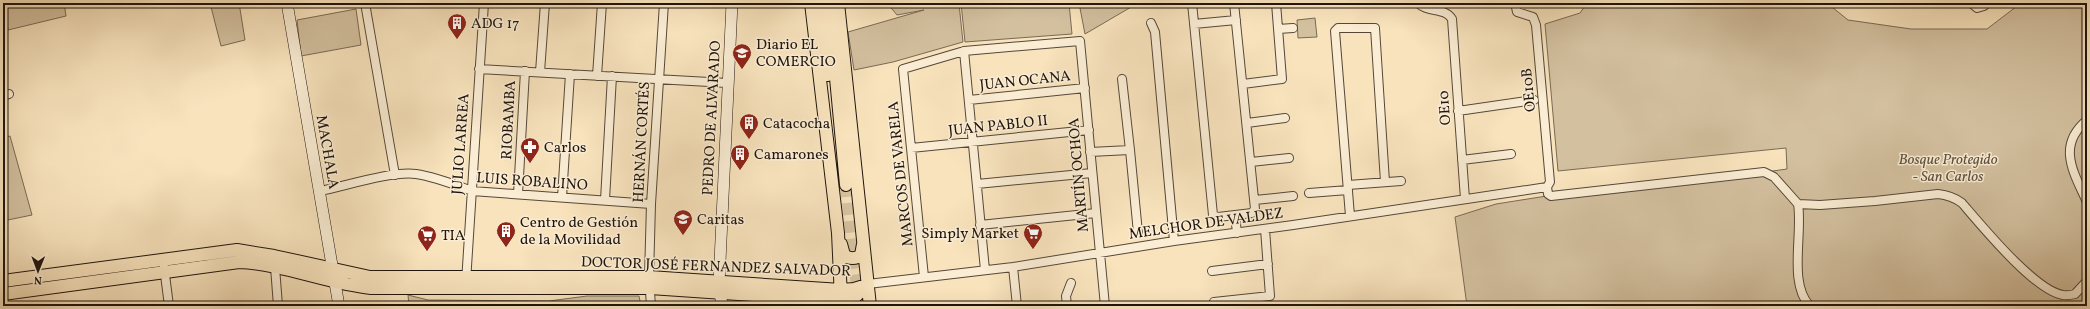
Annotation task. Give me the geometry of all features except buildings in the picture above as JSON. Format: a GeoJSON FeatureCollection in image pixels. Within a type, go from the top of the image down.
{"type":"FeatureCollection","features":[{"type":"Feature","properties":{"kind":"main road","name":"MACHALA"},"geometry":{"type":"LineString","coordinates":[[287,3],[334,268],[339,306]]}},
{"type":"Feature","properties":{"kind":"main road","name":"PEDRO DE ALVARADO"},"geometry":{"type":"LineString","coordinates":[[722,306],[720,288],[727,83],[732,3]]}},
{"type":"Feature","properties":{"kind":"main road"},"geometry":{"type":"LineString","coordinates":[[811,3],[838,233],[842,299]]}},
{"type":"Feature","properties":{"kind":"main road"},"geometry":{"type":"LineString","coordinates":[[820,3],[843,185],[829,3]]}},
{"type":"Feature","properties":{"kind":"main road"},"geometry":{"type":"LineString","coordinates":[[838,3],[870,306]]}},
{"type":"Feature","properties":{"kind":"main road"},"geometry":{"type":"LineString","coordinates":[[838,233],[842,250],[847,257],[859,257],[862,252],[863,244]]}},
{"type":"Feature","properties":{"kind":"main road","name":"DOCTOR JOSÉ FERNANDEZ SALVADOR"},"geometry":{"type":"LineString","coordinates":[[3,294],[237,250],[334,268],[370,277],[466,282],[650,283],[842,299],[854,289],[868,284]]}},
{"type":"Feature","properties":{"kind":"main road","name":"DOCTOR JOSÉ FERNANDEZ SALVADOR"},"geometry":{"type":"LineString","coordinates":[[3,281],[163,265],[238,262],[275,267],[336,282],[370,288],[466,282]]}},
{"type":"Feature","properties":{"kind":"street"},"geometry":{"type":"LineString","coordinates":[[365,3],[396,175]]}},
{"type":"Feature","properties":{"kind":"street","name":"JULIO LARREA"},"geometry":{"type":"LineString","coordinates":[[466,282],[484,3]]}},
{"type":"Feature","properties":{"kind":"street"},"geometry":{"type":"LineString","coordinates":[[540,72],[545,3]]}},
{"type":"Feature","properties":{"kind":"street"},"geometry":{"type":"LineString","coordinates":[[597,76],[602,3]]}},
{"type":"Feature","properties":{"kind":"street","name":"HERNÁN CORTÉS"},"geometry":{"type":"LineString","coordinates":[[651,306],[651,204],[664,3]]}},
{"type":"Feature","properties":{"kind":"street"},"geometry":{"type":"LineString","coordinates":[[1192,3],[1213,215],[1218,217],[1254,212],[1255,200],[1234,3]]}},
{"type":"Feature","properties":{"kind":"street"},"geometry":{"type":"LineString","coordinates":[[1242,84],[1282,79],[1276,3]]}},
{"type":"Feature","properties":{"kind":"street","name":"OE10"},"geometry":{"type":"LineString","coordinates":[[1418,3],[1421,6],[1447,13],[1452,19],[1465,199]]}},
{"type":"Feature","properties":{"kind":"street","name":"OE10B"},"geometry":{"type":"LineString","coordinates":[[1515,3],[1517,12],[1533,17],[1536,25],[1550,182],[1547,187]]}},
{"type":"Feature","properties":{"kind":"street"},"geometry":{"type":"LineString","coordinates":[[1974,5],[1987,3]]}},
{"type":"Feature","properties":{"kind":"street"},"geometry":{"type":"LineString","coordinates":[[1194,24],[1236,20]]}},
{"type":"Feature","properties":{"kind":"street"},"geometry":{"type":"LineString","coordinates":[[1151,23],[1155,32],[1174,240]]}},
{"type":"Feature","properties":{"kind":"street"},"geometry":{"type":"LineString","coordinates":[[1278,29],[1293,28]]}},
{"type":"Feature","properties":{"kind":"street"},"geometry":{"type":"LineString","coordinates":[[1350,216],[1335,31],[1338,28],[1375,28],[1385,182]]}},
{"type":"Feature","properties":{"kind":"street","name":"MARTÍN OCHOA"},"geometry":{"type":"LineString","coordinates":[[964,51],[1080,41],[1105,306]]}},
{"type":"Feature","properties":{"kind":"street"},"geometry":{"type":"LineString","coordinates":[[964,51],[984,270]]}},
{"type":"Feature","properties":{"kind":"street","name":"MARCOS DE VARELA"},"geometry":{"type":"LineString","coordinates":[[924,277],[903,69],[964,51]]}},
{"type":"Feature","properties":{"kind":"street"},"geometry":{"type":"LineString","coordinates":[[479,69],[727,83]]}},
{"type":"Feature","properties":{"kind":"street","name":"RIOBAMBA"},"geometry":{"type":"LineString","coordinates":[[518,194],[525,71]]}},
{"type":"Feature","properties":{"kind":"street"},"geometry":{"type":"LineString","coordinates":[[562,197],[570,74]]}},
{"type":"Feature","properties":{"kind":"street"},"geometry":{"type":"LineString","coordinates":[[605,200],[612,76]]}},
{"type":"Feature","properties":{"kind":"street"},"geometry":{"type":"LineString","coordinates":[[1122,79],[1138,233]]}},
{"type":"Feature","properties":{"kind":"street","name":"JUAN OCANA"},"geometry":{"type":"LineString","coordinates":[[969,100],[1085,88]]}},
{"type":"Feature","properties":{"kind":"street"},"geometry":{"type":"LineString","coordinates":[[1458,111],[1534,100]]}},
{"type":"Feature","properties":{"kind":"street"},"geometry":{"type":"LineString","coordinates":[[1247,123],[1285,118]]}},
{"type":"Feature","properties":{"kind":"street"},"geometry":{"type":"LineString","coordinates":[[2087,120],[2081,125],[2070,147],[2070,164],[2087,202]]}},
{"type":"Feature","properties":{"kind":"street","name":"JUAN PABLO II"},"geometry":{"type":"LineString","coordinates":[[911,148],[1088,130]]}},
{"type":"Feature","properties":{"kind":"street"},"geometry":{"type":"LineString","coordinates":[[1090,152],[1130,150]]}},
{"type":"Feature","properties":{"kind":"street"},"geometry":{"type":"LineString","coordinates":[[1462,160],[1510,154]]}},
{"type":"Feature","properties":{"kind":"street"},"geometry":{"type":"LineString","coordinates":[[1251,162],[1289,158]]}},
{"type":"Feature","properties":{"kind":"street"},"geometry":{"type":"LineString","coordinates":[[1547,187],[1548,194],[1554,197],[1764,172],[1774,177],[1798,204],[1800,220],[1798,260],[1799,289],[1804,300],[1810,306]]}},
{"type":"Feature","properties":{"kind":"street"},"geometry":{"type":"LineString","coordinates":[[977,184],[1092,173]]}},
{"type":"Feature","properties":{"kind":"street","name":"LUIS ROBALINO"},"geometry":{"type":"LineString","coordinates":[[320,191],[396,175],[415,174],[446,181],[472,191],[651,204]]}},
{"type":"Feature","properties":{"kind":"street"},"geometry":{"type":"LineString","coordinates":[[1309,193],[1402,181]]}},
{"type":"Feature","properties":{"kind":"street","name":"MELCHOR DE VALDEZ"},"geometry":{"type":"LineString","coordinates":[[868,284],[1013,267],[1174,240],[1237,233],[1547,187]]}},
{"type":"Feature","properties":{"kind":"street"},"geometry":{"type":"LineString","coordinates":[[1798,204],[1848,203],[1938,194],[1955,197],[2000,247],[2032,276],[2054,292],[2064,295],[2075,294],[2087,281]]}},
{"type":"Feature","properties":{"kind":"street"},"geometry":{"type":"LineString","coordinates":[[1255,200],[1293,196]]}},
{"type":"Feature","properties":{"kind":"street"},"geometry":{"type":"LineString","coordinates":[[980,225],[1096,213]]}},
{"type":"Feature","properties":{"kind":"street"},"geometry":{"type":"LineString","coordinates":[[1234,215],[1237,233]]}},
{"type":"Feature","properties":{"kind":"street"},"geometry":{"type":"LineString","coordinates":[[1214,302],[1270,296],[1265,229]]}},
{"type":"Feature","properties":{"kind":"street"},"geometry":{"type":"LineString","coordinates":[[1212,270],[1268,264]]}},
{"type":"Feature","properties":{"kind":"street"},"geometry":{"type":"LineString","coordinates":[[163,265],[169,306]]}},
{"type":"Feature","properties":{"kind":"street"},"geometry":{"type":"LineString","coordinates":[[275,267],[278,306]]}},
{"type":"Feature","properties":{"kind":"street"},"geometry":{"type":"LineString","coordinates":[[1013,267],[1017,306]]}},
{"type":"Feature","properties":{"kind":"street"},"geometry":{"type":"LineString","coordinates":[[1067,306],[1066,296],[1071,283]]}},
{"type":"Feature","properties":{"kind":"street"},"geometry":{"type":"LineString","coordinates":[[3,299],[4,306]]}},
{"type":"Feature","properties":{"kind":"street"},"geometry":{"type":"LineString","coordinates":[[1951,306],[1989,306]]}},
{"type":"Feature","properties":{"kind":"green space"},"geometry":{"type":"Polygon","coordinates":[[[3,3],[64,3],[66,16],[8,30],[3,3]]]}},
{"type":"Feature","properties":{"kind":"green space"},"geometry":{"type":"Polygon","coordinates":[[[210,3],[239,3],[245,40],[221,46],[210,3]]]}},
{"type":"Feature","properties":{"kind":"green space"},"geometry":{"type":"Polygon","coordinates":[[[887,3],[961,3],[959,4],[963,42],[893,62],[854,70],[848,32],[924,10],[897,15],[887,3]]]}},
{"type":"Feature","properties":{"kind":"green space"},"geometry":{"type":"Polygon","coordinates":[[[961,3],[1069,3],[1072,34],[965,42],[961,3]]]}},
{"type":"Feature","properties":{"kind":"green space"},"geometry":{"type":"Polygon","coordinates":[[[1079,3],[1138,3],[1085,34],[1079,3]]]}},
{"type":"Feature","properties":{"kind":"green space","name":"Bosque Protegido - San Carlos"},"geometry":{"type":"Polygon","coordinates":[[[1587,3],[1827,3],[1848,20],[1911,29],[1987,29],[2021,3],[2087,3],[2087,306],[1467,306],[1455,217],[1496,204],[1572,192],[1681,184],[1787,169],[1786,148],[1558,171],[1545,24],[1580,13],[1587,3]]]}},
{"type":"Feature","properties":{"kind":"green space"},"geometry":{"type":"Polygon","coordinates":[[[356,9],[361,45],[301,56],[297,20],[356,9]]]}},
{"type":"Feature","properties":{"kind":"green space"},"geometry":{"type":"Polygon","coordinates":[[[1315,18],[1317,37],[1298,38],[1297,20],[1315,18]]]}},
{"type":"Feature","properties":{"kind":"green space"},"geometry":{"type":"Polygon","coordinates":[[[10,136],[32,215],[3,221],[3,138],[10,136]]]}},
{"type":"Feature","properties":{"kind":"green space"},"geometry":{"type":"Polygon","coordinates":[[[408,295],[428,300],[549,301],[587,296],[639,296],[641,306],[409,306],[408,295]]]}},
{"type":"Feature","properties":{"kind":"tunnel"},"geometry":{"type":"LineString","coordinates":[[846,185],[859,306]]}},
{"type":"Feature","properties":{"kind":"place","name":"ADG 17"},"geometry":{"type":"Point","coordinates":[457,40]}},
{"type":"Feature","properties":{"kind":"place","name":"Diario EL COMERCIO"},"geometry":{"type":"Point","coordinates":[742,70]}},
{"type":"Feature","properties":{"kind":"place","name":"Catacocha"},"geometry":{"type":"Point","coordinates":[749,140]}},
{"type":"Feature","properties":{"kind":"place","name":"Carlos"},"geometry":{"type":"Point","coordinates":[530,164]}},
{"type":"Feature","properties":{"kind":"place","name":"Camarones"},"geometry":{"type":"Point","coordinates":[740,171]}},
{"type":"Feature","properties":{"kind":"place","name":"Caritas"},"geometry":{"type":"Point","coordinates":[683,236]}},
{"type":"Feature","properties":{"kind":"place","name":"Centro de Gestión de la Movilidad"},"geometry":{"type":"Point","coordinates":[506,248]}},
{"type":"Feature","properties":{"kind":"place","name":"Simply Market"},"geometry":{"type":"Point","coordinates":[1033,250]}},
{"type":"Feature","properties":{"kind":"place","name":"TIA"},"geometry":{"type":"Point","coordinates":[427,252]}}]}
